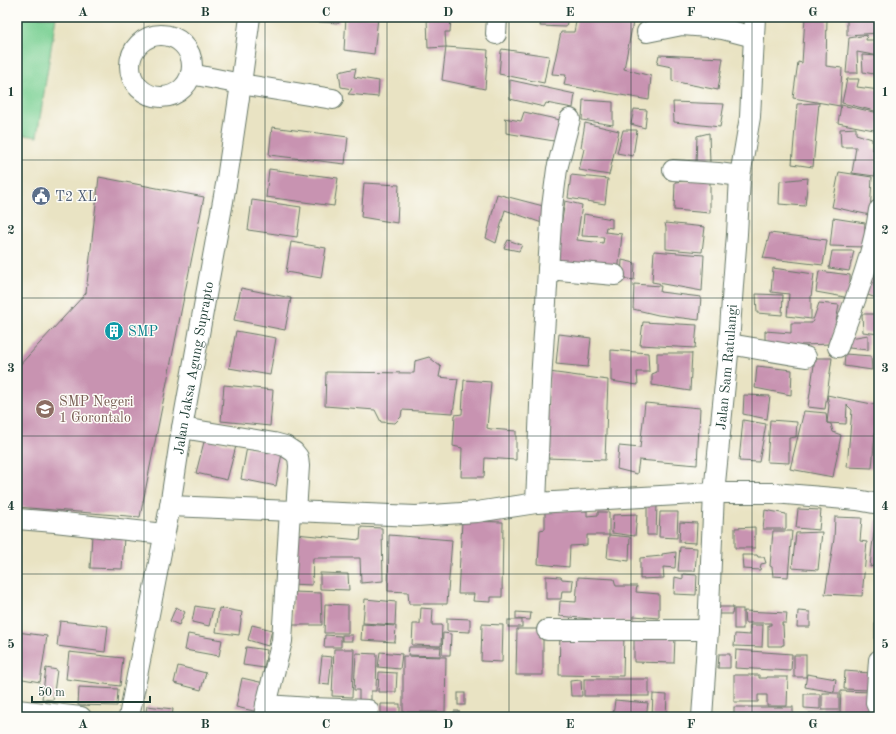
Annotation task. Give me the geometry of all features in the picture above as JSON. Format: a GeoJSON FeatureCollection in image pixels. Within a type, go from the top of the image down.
{"type":"FeatureCollection","features":[{"type":"Feature","properties":{"kind":"street","name":"Jalan Jaksa Agung Suprapto"},"geometry":{"type":"LineString","coordinates":[[130,717],[170,506],[182,428],[227,180],[250,17]]}},
{"type":"Feature","properties":{"kind":"street","name":"Jalan Sam Ratulangi"},"geometry":{"type":"LineString","coordinates":[[702,717],[708,630],[714,493],[729,344],[740,176],[750,117],[755,17]]}},
{"type":"Feature","properties":{"kind":"street"},"geometry":{"type":"LineString","coordinates":[[647,32],[682,25],[723,29],[754,37]]}},
{"type":"Feature","properties":{"kind":"street"},"geometry":{"type":"LineString","coordinates":[[191,74],[333,99]]}},
{"type":"Feature","properties":{"kind":"street"},"geometry":{"type":"LineString","coordinates":[[536,503],[541,381],[554,187],[557,169],[570,119]]}},
{"type":"Feature","properties":{"kind":"street"},"geometry":{"type":"LineString","coordinates":[[673,170],[740,176]]}},
{"type":"Feature","properties":{"kind":"street"},"geometry":{"type":"LineString","coordinates":[[838,347],[869,257],[879,210]]}},
{"type":"Feature","properties":{"kind":"street"},"geometry":{"type":"LineString","coordinates":[[548,269],[615,275]]}},
{"type":"Feature","properties":{"kind":"street"},"geometry":{"type":"LineString","coordinates":[[729,344],[806,357]]}},
{"type":"Feature","properties":{"kind":"street"},"geometry":{"type":"LineString","coordinates":[[182,428],[274,443],[285,446],[298,456],[299,466],[293,512],[282,641],[265,711],[311,708],[368,710]]}},
{"type":"Feature","properties":{"kind":"street"},"geometry":{"type":"LineString","coordinates":[[170,506],[416,516],[477,512],[536,503],[714,493],[774,493],[857,500],[879,504]]}},
{"type":"Feature","properties":{"kind":"street"},"geometry":{"type":"LineString","coordinates":[[17,519],[164,534]]}},
{"type":"Feature","properties":{"kind":"street"},"geometry":{"type":"LineString","coordinates":[[547,630],[708,630]]}},
{"type":"Feature","properties":{"kind":"street"},"geometry":{"type":"LineString","coordinates":[[878,717],[879,710],[876,702],[879,660]]}},
{"type":"Feature","properties":{"kind":"street"},"geometry":{"type":"LineString","coordinates":[[17,710],[81,717]]}},
{"type":"Feature","properties":{"kind":"green space"},"geometry":{"type":"Polygon","coordinates":[[[17,17],[56,17],[37,137],[17,134],[17,17]]]}},
{"type":"Feature","properties":{"kind":"building"},"geometry":{"type":"Polygon","coordinates":[[[302,17],[339,17],[339,23],[302,21],[302,17]]]}},
{"type":"Feature","properties":{"kind":"building"},"geometry":{"type":"Polygon","coordinates":[[[346,17],[378,17],[374,54],[344,50],[346,17]]]}},
{"type":"Feature","properties":{"kind":"building"},"geometry":{"type":"Polygon","coordinates":[[[427,17],[451,17],[450,32],[445,32],[446,47],[428,48],[427,17]]]}},
{"type":"Feature","properties":{"kind":"building"},"geometry":{"type":"Polygon","coordinates":[[[542,17],[568,17],[566,27],[540,26],[542,17]]]}},
{"type":"Feature","properties":{"kind":"building"},"geometry":{"type":"Polygon","coordinates":[[[577,17],[634,17],[624,69],[651,76],[649,100],[564,85],[566,75],[552,74],[561,32],[574,32],[577,17]]]}},
{"type":"Feature","properties":{"kind":"building"},"geometry":{"type":"Polygon","coordinates":[[[805,17],[827,17],[826,66],[842,68],[840,106],[793,98],[798,62],[802,63],[805,17]]]}},
{"type":"Feature","properties":{"kind":"building"},"geometry":{"type":"Polygon","coordinates":[[[847,17],[879,17],[879,33],[847,35],[847,17]]]}},
{"type":"Feature","properties":{"kind":"building"},"geometry":{"type":"Polygon","coordinates":[[[867,35],[866,40],[879,40],[879,56],[857,52],[858,73],[846,73],[849,38],[867,35]]]}},
{"type":"Feature","properties":{"kind":"building"},"geometry":{"type":"Polygon","coordinates":[[[446,47],[488,50],[485,89],[442,80],[446,47]]]}},
{"type":"Feature","properties":{"kind":"building"},"geometry":{"type":"Polygon","coordinates":[[[502,49],[549,56],[544,83],[499,74],[502,49]]]}},
{"type":"Feature","properties":{"kind":"building"},"geometry":{"type":"Polygon","coordinates":[[[659,55],[723,58],[718,90],[672,81],[672,67],[657,64],[659,55]]]}},
{"type":"Feature","properties":{"kind":"building"},"geometry":{"type":"Polygon","coordinates":[[[862,55],[879,56],[879,75],[863,72],[862,55]]]}},
{"type":"Feature","properties":{"kind":"building"},"geometry":{"type":"Polygon","coordinates":[[[356,68],[354,77],[379,81],[378,97],[348,94],[352,89],[341,87],[339,72],[356,68]]]}},
{"type":"Feature","properties":{"kind":"building"},"geometry":{"type":"Polygon","coordinates":[[[847,79],[859,79],[857,87],[879,90],[879,112],[842,103],[847,79]]]}},
{"type":"Feature","properties":{"kind":"building"},"geometry":{"type":"Polygon","coordinates":[[[510,80],[575,94],[573,108],[546,103],[544,107],[510,99],[510,80]]]}},
{"type":"Feature","properties":{"kind":"building"},"geometry":{"type":"Polygon","coordinates":[[[583,100],[613,102],[613,125],[582,120],[583,100]]]}},
{"type":"Feature","properties":{"kind":"building"},"geometry":{"type":"Polygon","coordinates":[[[673,102],[724,104],[720,127],[674,122],[673,102]]]}},
{"type":"Feature","properties":{"kind":"building"},"geometry":{"type":"Polygon","coordinates":[[[819,103],[813,167],[792,164],[797,104],[819,103]]]}},
{"type":"Feature","properties":{"kind":"building"},"geometry":{"type":"Polygon","coordinates":[[[841,105],[879,113],[879,131],[838,123],[841,105]]]}},
{"type":"Feature","properties":{"kind":"building"},"geometry":{"type":"Polygon","coordinates":[[[634,109],[647,110],[645,128],[631,124],[634,109]]]}},
{"type":"Feature","properties":{"kind":"building"},"geometry":{"type":"Polygon","coordinates":[[[524,112],[565,121],[560,142],[506,133],[506,120],[504,118],[521,121],[524,112]]]}},
{"type":"Feature","properties":{"kind":"building"},"geometry":{"type":"Polygon","coordinates":[[[585,123],[619,131],[609,175],[579,170],[584,149],[581,147],[585,123]]]}},
{"type":"Feature","properties":{"kind":"building"},"geometry":{"type":"Polygon","coordinates":[[[272,127],[348,137],[345,164],[269,155],[272,127]]]}},
{"type":"Feature","properties":{"kind":"building"},"geometry":{"type":"Polygon","coordinates":[[[856,128],[856,134],[872,139],[872,149],[878,151],[875,176],[852,173],[856,147],[841,147],[840,129],[856,128]]]}},
{"type":"Feature","properties":{"kind":"building"},"geometry":{"type":"Polygon","coordinates":[[[623,130],[637,130],[633,156],[617,153],[623,130]]]}},
{"type":"Feature","properties":{"kind":"building"},"geometry":{"type":"Polygon","coordinates":[[[709,133],[710,163],[696,163],[697,136],[709,133]]]}},
{"type":"Feature","properties":{"kind":"building"},"geometry":{"type":"Polygon","coordinates":[[[269,169],[338,178],[334,206],[266,197],[269,169]]]}},
{"type":"Feature","properties":{"kind":"building"},"geometry":{"type":"Polygon","coordinates":[[[839,172],[872,177],[870,215],[832,207],[839,172]]]}},
{"type":"Feature","properties":{"kind":"building"},"geometry":{"type":"Polygon","coordinates":[[[571,175],[608,179],[605,204],[568,198],[571,175]]]}},
{"type":"Feature","properties":{"kind":"building","name":"SMP"},"geometry":{"type":"Polygon","coordinates":[[[99,177],[204,197],[140,517],[17,507],[17,368],[86,293],[99,177]]]}},
{"type":"Feature","properties":{"kind":"building"},"geometry":{"type":"Polygon","coordinates":[[[710,178],[710,213],[674,210],[675,182],[710,178]]]}},
{"type":"Feature","properties":{"kind":"building"},"geometry":{"type":"Polygon","coordinates":[[[808,178],[805,206],[779,204],[780,181],[808,178]]]}},
{"type":"Feature","properties":{"kind":"building"},"geometry":{"type":"Polygon","coordinates":[[[364,183],[399,185],[397,223],[361,217],[364,183]]]}},
{"type":"Feature","properties":{"kind":"building"},"geometry":{"type":"Polygon","coordinates":[[[497,194],[547,207],[542,223],[505,210],[496,243],[486,238],[497,194]]]}},
{"type":"Feature","properties":{"kind":"building"},"geometry":{"type":"Polygon","coordinates":[[[252,200],[301,207],[297,237],[248,230],[252,200]]]}},
{"type":"Feature","properties":{"kind":"building"},"geometry":{"type":"Polygon","coordinates":[[[565,201],[582,205],[577,240],[603,243],[604,237],[582,236],[584,214],[612,219],[612,228],[606,227],[605,232],[622,234],[618,274],[558,264],[559,238],[565,201]]]}},
{"type":"Feature","properties":{"kind":"building"},"geometry":{"type":"Polygon","coordinates":[[[833,218],[865,223],[864,247],[830,246],[833,218]]]}},
{"type":"Feature","properties":{"kind":"building"},"geometry":{"type":"Polygon","coordinates":[[[665,223],[705,227],[702,252],[666,249],[665,223]]]}},
{"type":"Feature","properties":{"kind":"building"},"geometry":{"type":"Polygon","coordinates":[[[770,233],[827,240],[823,265],[763,258],[770,233]]]}},
{"type":"Feature","properties":{"kind":"building"},"geometry":{"type":"Polygon","coordinates":[[[508,240],[522,245],[519,251],[504,248],[508,240]]]}},
{"type":"Feature","properties":{"kind":"building"},"geometry":{"type":"Polygon","coordinates":[[[291,242],[326,248],[321,278],[286,272],[291,242]]]}},
{"type":"Feature","properties":{"kind":"building"},"geometry":{"type":"Polygon","coordinates":[[[654,251],[704,255],[702,291],[652,282],[654,251]]]}},
{"type":"Feature","properties":{"kind":"building"},"geometry":{"type":"Polygon","coordinates":[[[832,251],[854,251],[849,271],[829,268],[832,251]]]}},
{"type":"Feature","properties":{"kind":"building"},"geometry":{"type":"Polygon","coordinates":[[[622,260],[635,263],[634,280],[621,278],[622,260]]]}},
{"type":"Feature","properties":{"kind":"building"},"geometry":{"type":"Polygon","coordinates":[[[773,268],[814,274],[811,297],[811,319],[787,316],[789,294],[771,292],[773,268]]]}},
{"type":"Feature","properties":{"kind":"building"},"geometry":{"type":"Polygon","coordinates":[[[869,268],[879,269],[879,299],[862,293],[869,268]]]}},
{"type":"Feature","properties":{"kind":"building"},"geometry":{"type":"Polygon","coordinates":[[[819,271],[850,275],[850,298],[816,292],[819,271]]]}},
{"type":"Feature","properties":{"kind":"building"},"geometry":{"type":"Polygon","coordinates":[[[634,284],[661,286],[660,292],[701,297],[699,320],[658,315],[633,309],[634,284]]]}},
{"type":"Feature","properties":{"kind":"building"},"geometry":{"type":"Polygon","coordinates":[[[241,288],[291,298],[285,330],[234,320],[241,288]]]}},
{"type":"Feature","properties":{"kind":"building"},"geometry":{"type":"Polygon","coordinates":[[[756,294],[783,295],[782,315],[757,313],[756,294]]]}},
{"type":"Feature","properties":{"kind":"building"},"geometry":{"type":"Polygon","coordinates":[[[819,303],[839,305],[832,344],[801,345],[801,354],[765,348],[765,331],[791,333],[791,323],[812,323],[819,303]]]}},
{"type":"Feature","properties":{"kind":"building"},"geometry":{"type":"Polygon","coordinates":[[[862,314],[879,314],[879,334],[863,332],[862,314]]]}},
{"type":"Feature","properties":{"kind":"building"},"geometry":{"type":"Polygon","coordinates":[[[643,322],[697,325],[695,348],[640,345],[643,322]]]}},
{"type":"Feature","properties":{"kind":"building"},"geometry":{"type":"Polygon","coordinates":[[[236,331],[276,338],[270,375],[229,368],[236,331]]]}},
{"type":"Feature","properties":{"kind":"building"},"geometry":{"type":"Polygon","coordinates":[[[559,334],[591,338],[588,367],[556,364],[559,334]]]}},
{"type":"Feature","properties":{"kind":"building"},"geometry":{"type":"Polygon","coordinates":[[[868,335],[868,350],[849,348],[850,338],[868,335]]]}},
{"type":"Feature","properties":{"kind":"building"},"geometry":{"type":"Polygon","coordinates":[[[611,350],[648,353],[649,372],[637,372],[638,385],[611,381],[611,350]]]}},
{"type":"Feature","properties":{"kind":"building"},"geometry":{"type":"Polygon","coordinates":[[[657,353],[692,353],[690,391],[652,385],[652,374],[657,372],[657,353]]]}},
{"type":"Feature","properties":{"kind":"building"},"geometry":{"type":"Polygon","coordinates":[[[845,354],[871,356],[872,370],[844,366],[845,354]]]}},
{"type":"Feature","properties":{"kind":"building"},"geometry":{"type":"Polygon","coordinates":[[[429,357],[441,367],[439,377],[458,379],[453,413],[402,410],[401,417],[395,423],[381,422],[375,410],[325,406],[326,372],[414,373],[415,361],[429,357]]]}},
{"type":"Feature","properties":{"kind":"building"},"geometry":{"type":"Polygon","coordinates":[[[815,358],[832,358],[825,409],[808,407],[815,358]]]}},
{"type":"Feature","properties":{"kind":"building"},"geometry":{"type":"Polygon","coordinates":[[[757,366],[792,370],[791,395],[755,388],[757,366]]]}},
{"type":"Feature","properties":{"kind":"building"},"geometry":{"type":"Polygon","coordinates":[[[549,372],[608,380],[605,460],[546,458],[549,372]]]}},
{"type":"Feature","properties":{"kind":"building"},"geometry":{"type":"Polygon","coordinates":[[[464,380],[491,382],[487,428],[516,431],[516,460],[485,458],[484,477],[461,477],[462,448],[453,446],[455,415],[462,414],[464,380]]]}},
{"type":"Feature","properties":{"kind":"building"},"geometry":{"type":"Polygon","coordinates":[[[224,385],[273,390],[270,426],[221,421],[224,385]]]}},
{"type":"Feature","properties":{"kind":"building"},"geometry":{"type":"Polygon","coordinates":[[[879,392],[879,413],[877,412],[872,468],[847,467],[852,410],[847,405],[846,424],[827,423],[829,405],[827,395],[877,405],[879,392]]]}},
{"type":"Feature","properties":{"kind":"building"},"geometry":{"type":"Polygon","coordinates":[[[744,395],[770,396],[767,419],[743,414],[744,395]]]}},
{"type":"Feature","properties":{"kind":"building"},"geometry":{"type":"Polygon","coordinates":[[[645,403],[700,408],[697,465],[639,460],[637,474],[617,469],[619,446],[640,448],[645,403]]]}},
{"type":"Feature","properties":{"kind":"building"},"geometry":{"type":"Polygon","coordinates":[[[804,411],[826,413],[827,423],[831,424],[833,432],[841,435],[833,477],[790,469],[804,411]]]}},
{"type":"Feature","properties":{"kind":"building"},"geometry":{"type":"Polygon","coordinates":[[[743,420],[766,424],[759,462],[739,461],[743,420]]]}},
{"type":"Feature","properties":{"kind":"building"},"geometry":{"type":"Polygon","coordinates":[[[770,420],[797,422],[796,437],[789,438],[789,463],[767,462],[770,420]]]}},
{"type":"Feature","properties":{"kind":"building"},"geometry":{"type":"Polygon","coordinates":[[[205,438],[236,446],[227,480],[196,473],[205,438]]]}},
{"type":"Feature","properties":{"kind":"building"},"geometry":{"type":"Polygon","coordinates":[[[247,447],[282,453],[276,486],[241,479],[247,447]]]}},
{"type":"Feature","properties":{"kind":"building"},"geometry":{"type":"Polygon","coordinates":[[[647,505],[657,505],[656,535],[647,535],[647,505]]]}},
{"type":"Feature","properties":{"kind":"building"},"geometry":{"type":"Polygon","coordinates":[[[545,509],[587,511],[587,516],[598,515],[598,512],[609,512],[609,535],[587,535],[587,545],[570,546],[569,567],[538,564],[540,530],[545,529],[545,509]]]}},
{"type":"Feature","properties":{"kind":"building"},"geometry":{"type":"Polygon","coordinates":[[[798,509],[821,510],[819,530],[796,528],[798,509]]]}},
{"type":"Feature","properties":{"kind":"building"},"geometry":{"type":"Polygon","coordinates":[[[765,510],[786,514],[786,529],[763,529],[765,510]]]}},
{"type":"Feature","properties":{"kind":"building"},"geometry":{"type":"Polygon","coordinates":[[[660,512],[678,512],[677,538],[659,537],[660,512]]]}},
{"type":"Feature","properties":{"kind":"building"},"geometry":{"type":"Polygon","coordinates":[[[637,514],[635,536],[612,533],[613,515],[637,514]]]}},
{"type":"Feature","properties":{"kind":"building"},"geometry":{"type":"Polygon","coordinates":[[[835,517],[862,518],[860,541],[867,542],[862,596],[825,594],[834,539],[835,517]]]}},
{"type":"Feature","properties":{"kind":"building"},"geometry":{"type":"Polygon","coordinates":[[[876,520],[879,520],[879,564],[870,567],[872,547],[876,520]]]}},
{"type":"Feature","properties":{"kind":"building"},"geometry":{"type":"Polygon","coordinates":[[[462,521],[503,522],[502,597],[491,597],[491,602],[473,601],[474,594],[458,594],[462,521]]]}},
{"type":"Feature","properties":{"kind":"building"},"geometry":{"type":"Polygon","coordinates":[[[680,522],[697,523],[696,543],[679,542],[680,522]]]}},
{"type":"Feature","properties":{"kind":"building"},"geometry":{"type":"Polygon","coordinates":[[[361,527],[382,528],[383,581],[361,583],[360,558],[313,558],[312,585],[290,584],[295,534],[360,540],[361,527]]]}},
{"type":"Feature","properties":{"kind":"building"},"geometry":{"type":"Polygon","coordinates":[[[755,527],[755,548],[735,548],[735,528],[755,527]]]}},
{"type":"Feature","properties":{"kind":"building"},"geometry":{"type":"Polygon","coordinates":[[[773,531],[792,531],[788,577],[773,576],[772,567],[770,566],[773,531]]]}},
{"type":"Feature","properties":{"kind":"building"},"geometry":{"type":"Polygon","coordinates":[[[822,532],[818,570],[792,568],[796,533],[822,532]]]}},
{"type":"Feature","properties":{"kind":"building"},"geometry":{"type":"Polygon","coordinates":[[[92,535],[124,537],[122,569],[90,568],[92,535]]]}},
{"type":"Feature","properties":{"kind":"building"},"geometry":{"type":"Polygon","coordinates":[[[389,535],[452,540],[447,604],[409,604],[408,592],[388,591],[389,535]]]}},
{"type":"Feature","properties":{"kind":"building"},"geometry":{"type":"Polygon","coordinates":[[[609,535],[630,537],[629,561],[607,558],[609,535]]]}},
{"type":"Feature","properties":{"kind":"building"},"geometry":{"type":"Polygon","coordinates":[[[680,547],[697,548],[695,571],[678,571],[680,547]]]}},
{"type":"Feature","properties":{"kind":"building"},"geometry":{"type":"Polygon","coordinates":[[[676,552],[675,568],[663,567],[664,578],[640,579],[640,558],[662,556],[662,554],[676,552]]]}},
{"type":"Feature","properties":{"kind":"building"},"geometry":{"type":"Polygon","coordinates":[[[742,555],[757,555],[758,557],[764,557],[766,563],[761,564],[760,570],[743,569],[742,555]]]}},
{"type":"Feature","properties":{"kind":"building"},"geometry":{"type":"Polygon","coordinates":[[[320,573],[348,574],[349,590],[320,589],[320,573]]]}},
{"type":"Feature","properties":{"kind":"building"},"geometry":{"type":"Polygon","coordinates":[[[683,574],[697,575],[696,595],[674,594],[675,577],[683,579],[683,574]]]}},
{"type":"Feature","properties":{"kind":"building"},"geometry":{"type":"Polygon","coordinates":[[[546,576],[561,577],[562,579],[573,580],[572,591],[562,591],[561,599],[546,599],[546,576]]]}},
{"type":"Feature","properties":{"kind":"building"},"geometry":{"type":"Polygon","coordinates":[[[578,577],[614,579],[616,586],[637,586],[636,592],[659,594],[659,618],[634,616],[634,623],[559,616],[560,601],[576,602],[578,577]]]}},
{"type":"Feature","properties":{"kind":"building"},"geometry":{"type":"Polygon","coordinates":[[[293,592],[321,593],[322,625],[293,625],[293,592]]]}},
{"type":"Feature","properties":{"kind":"building"},"geometry":{"type":"Polygon","coordinates":[[[365,599],[396,602],[395,625],[363,623],[365,599]]]}},
{"type":"Feature","properties":{"kind":"building"},"geometry":{"type":"Polygon","coordinates":[[[325,604],[348,605],[348,633],[324,633],[325,604]]]}},
{"type":"Feature","properties":{"kind":"building"},"geometry":{"type":"Polygon","coordinates":[[[195,606],[213,609],[209,626],[192,622],[195,606]]]}},
{"type":"Feature","properties":{"kind":"building"},"geometry":{"type":"Polygon","coordinates":[[[176,607],[185,612],[179,625],[170,621],[176,607]]]}},
{"type":"Feature","properties":{"kind":"building"},"geometry":{"type":"Polygon","coordinates":[[[718,607],[733,607],[732,614],[718,614],[718,607]]]}},
{"type":"Feature","properties":{"kind":"building"},"geometry":{"type":"Polygon","coordinates":[[[219,608],[242,612],[239,635],[216,632],[219,608]]]}},
{"type":"Feature","properties":{"kind":"building"},"geometry":{"type":"Polygon","coordinates":[[[421,608],[433,609],[432,625],[442,625],[441,646],[412,645],[413,624],[420,624],[421,608]]]}},
{"type":"Feature","properties":{"kind":"building"},"geometry":{"type":"Polygon","coordinates":[[[734,609],[743,609],[743,629],[734,629],[734,609]]]}},
{"type":"Feature","properties":{"kind":"building"},"geometry":{"type":"Polygon","coordinates":[[[744,611],[787,613],[786,623],[782,623],[784,645],[768,646],[768,625],[771,625],[771,623],[745,623],[744,611]]]}},
{"type":"Feature","properties":{"kind":"building"},"geometry":{"type":"Polygon","coordinates":[[[798,611],[810,612],[810,627],[797,627],[798,611]]]}},
{"type":"Feature","properties":{"kind":"building"},"geometry":{"type":"Polygon","coordinates":[[[516,612],[531,613],[530,620],[516,619],[516,612]]]}},
{"type":"Feature","properties":{"kind":"building"},"geometry":{"type":"Polygon","coordinates":[[[447,618],[470,619],[470,632],[447,631],[447,618]]]}},
{"type":"Feature","properties":{"kind":"building"},"geometry":{"type":"Polygon","coordinates":[[[508,620],[522,620],[522,627],[508,627],[508,620]]]}},
{"type":"Feature","properties":{"kind":"building"},"geometry":{"type":"Polygon","coordinates":[[[60,621],[108,626],[105,652],[57,646],[60,621]]]}},
{"type":"Feature","properties":{"kind":"building"},"geometry":{"type":"Polygon","coordinates":[[[362,624],[396,626],[395,642],[361,640],[362,624]]]}},
{"type":"Feature","properties":{"kind":"building"},"geometry":{"type":"Polygon","coordinates":[[[482,624],[503,625],[502,662],[481,661],[482,624]]]}},
{"type":"Feature","properties":{"kind":"building"},"geometry":{"type":"Polygon","coordinates":[[[875,624],[879,624],[879,643],[875,643],[875,624]]]}},
{"type":"Feature","properties":{"kind":"building"},"geometry":{"type":"Polygon","coordinates":[[[252,625],[272,630],[268,646],[248,640],[252,625]]]}},
{"type":"Feature","properties":{"kind":"building"},"geometry":{"type":"Polygon","coordinates":[[[750,625],[763,625],[762,647],[734,646],[735,634],[750,635],[750,625]]]}},
{"type":"Feature","properties":{"kind":"building"},"geometry":{"type":"Polygon","coordinates":[[[517,629],[543,629],[543,675],[516,675],[517,629]]]}},
{"type":"Feature","properties":{"kind":"building"},"geometry":{"type":"Polygon","coordinates":[[[17,632],[47,636],[40,682],[17,678],[17,632]]]}},
{"type":"Feature","properties":{"kind":"building"},"geometry":{"type":"Polygon","coordinates":[[[443,633],[451,634],[450,655],[442,655],[443,633]]]}},
{"type":"Feature","properties":{"kind":"building"},"geometry":{"type":"Polygon","coordinates":[[[560,633],[624,634],[623,676],[559,675],[560,633]]]}},
{"type":"Feature","properties":{"kind":"building"},"geometry":{"type":"Polygon","coordinates":[[[188,634],[222,640],[219,656],[185,650],[188,634]]]}},
{"type":"Feature","properties":{"kind":"building"},"geometry":{"type":"Polygon","coordinates":[[[325,635],[341,636],[341,647],[324,647],[325,635]]]}},
{"type":"Feature","properties":{"kind":"building"},"geometry":{"type":"Polygon","coordinates":[[[342,635],[352,635],[352,641],[342,641],[342,635]]]}},
{"type":"Feature","properties":{"kind":"building"},"geometry":{"type":"Polygon","coordinates":[[[634,636],[675,637],[674,663],[634,662],[634,636]]]}},
{"type":"Feature","properties":{"kind":"building"},"geometry":{"type":"Polygon","coordinates":[[[246,647],[267,650],[264,668],[243,665],[246,647]]]}},
{"type":"Feature","properties":{"kind":"building"},"geometry":{"type":"Polygon","coordinates":[[[409,647],[441,647],[440,656],[408,655],[409,647]]]}},
{"type":"Feature","properties":{"kind":"building"},"geometry":{"type":"Polygon","coordinates":[[[334,649],[354,649],[352,697],[332,696],[334,649]]]}},
{"type":"Feature","properties":{"kind":"building"},"geometry":{"type":"Polygon","coordinates":[[[736,650],[792,654],[791,671],[735,668],[736,650]]]}},
{"type":"Feature","properties":{"kind":"building"},"geometry":{"type":"Polygon","coordinates":[[[69,652],[123,658],[120,686],[66,679],[69,652]]]}},
{"type":"Feature","properties":{"kind":"building"},"geometry":{"type":"Polygon","coordinates":[[[380,652],[402,654],[400,669],[378,667],[380,652]]]}},
{"type":"Feature","properties":{"kind":"building"},"geometry":{"type":"Polygon","coordinates":[[[356,653],[377,654],[376,691],[371,691],[371,701],[359,701],[359,690],[354,690],[356,653]]]}},
{"type":"Feature","properties":{"kind":"building"},"geometry":{"type":"Polygon","coordinates":[[[719,654],[730,654],[730,668],[718,668],[719,654]]]}},
{"type":"Feature","properties":{"kind":"building"},"geometry":{"type":"Polygon","coordinates":[[[794,655],[806,655],[806,677],[794,677],[794,655]]]}},
{"type":"Feature","properties":{"kind":"building"},"geometry":{"type":"Polygon","coordinates":[[[322,656],[332,657],[329,685],[319,684],[322,656]]]}},
{"type":"Feature","properties":{"kind":"building"},"geometry":{"type":"Polygon","coordinates":[[[403,656],[446,657],[445,712],[403,712],[403,656]]]}},
{"type":"Feature","properties":{"kind":"building"},"geometry":{"type":"Polygon","coordinates":[[[178,666],[206,673],[201,690],[174,683],[178,666]]]}},
{"type":"Feature","properties":{"kind":"building"},"geometry":{"type":"Polygon","coordinates":[[[46,668],[57,670],[53,700],[42,699],[46,668]]]}},
{"type":"Feature","properties":{"kind":"building"},"geometry":{"type":"Polygon","coordinates":[[[845,671],[870,673],[869,690],[844,689],[845,671]]]}},
{"type":"Feature","properties":{"kind":"building"},"geometry":{"type":"Polygon","coordinates":[[[379,672],[397,673],[396,692],[378,692],[379,672]]]}},
{"type":"Feature","properties":{"kind":"building"},"geometry":{"type":"Polygon","coordinates":[[[807,674],[836,679],[834,692],[805,687],[807,674]]]}},
{"type":"Feature","properties":{"kind":"building"},"geometry":{"type":"Polygon","coordinates":[[[734,675],[759,675],[759,678],[788,677],[787,706],[767,706],[767,695],[758,695],[758,702],[734,702],[734,675]]]}},
{"type":"Feature","properties":{"kind":"building"},"geometry":{"type":"Polygon","coordinates":[[[242,678],[264,683],[258,712],[236,707],[242,678]]]}},
{"type":"Feature","properties":{"kind":"building"},"geometry":{"type":"Polygon","coordinates":[[[584,679],[649,679],[649,696],[584,696],[584,679]]]}},
{"type":"Feature","properties":{"kind":"building"},"geometry":{"type":"Polygon","coordinates":[[[581,680],[582,696],[571,696],[570,681],[581,680]]]}},
{"type":"Feature","properties":{"kind":"building"},"geometry":{"type":"Polygon","coordinates":[[[79,687],[118,689],[117,706],[78,705],[79,687]]]}},
{"type":"Feature","properties":{"kind":"building"},"geometry":{"type":"Polygon","coordinates":[[[841,691],[871,692],[871,717],[837,717],[837,713],[840,713],[841,691]]]}},
{"type":"Feature","properties":{"kind":"building"},"geometry":{"type":"Polygon","coordinates":[[[458,693],[465,693],[465,705],[458,705],[458,693]]]}},
{"type":"Feature","properties":{"kind":"building"},"geometry":{"type":"Polygon","coordinates":[[[822,693],[839,693],[839,710],[822,710],[822,693]]]}},
{"type":"Feature","properties":{"kind":"building"},"geometry":{"type":"Polygon","coordinates":[[[653,694],[667,695],[666,717],[652,716],[653,694]]]}},
{"type":"Feature","properties":{"kind":"building"},"geometry":{"type":"Polygon","coordinates":[[[804,694],[820,694],[820,709],[804,708],[804,694]]]}},
{"type":"Feature","properties":{"kind":"building"},"geometry":{"type":"Polygon","coordinates":[[[615,700],[648,703],[646,717],[613,716],[615,700]]]}},
{"type":"Feature","properties":{"kind":"building"},"geometry":{"type":"Polygon","coordinates":[[[381,704],[400,704],[400,717],[381,717],[381,704]]]}},
{"type":"Feature","properties":{"kind":"building"},"geometry":{"type":"Polygon","coordinates":[[[147,706],[173,709],[172,717],[145,717],[147,706]]]}},
{"type":"Feature","properties":{"kind":"building"},"geometry":{"type":"Polygon","coordinates":[[[734,707],[793,707],[793,717],[734,717],[734,707]]]}},
{"type":"Feature","properties":{"kind":"building"},"geometry":{"type":"Polygon","coordinates":[[[454,711],[459,711],[460,717],[454,717],[454,711]]]}},
{"type":"Feature","properties":{"kind":"building"},"geometry":{"type":"Polygon","coordinates":[[[809,713],[836,714],[836,717],[809,717],[809,713]]]}},
{"type":"Feature","properties":{"kind":"building"},"geometry":{"type":"Polygon","coordinates":[[[807,716],[807,717],[796,717],[807,716]]]}},
{"type":"Feature","properties":{"kind":"place","name":"T2 XL"},"geometry":{"type":"Point","coordinates":[41,196]}},
{"type":"Feature","properties":{"kind":"place","name":"SMP"},"geometry":{"type":"Point","coordinates":[114,331]}},
{"type":"Feature","properties":{"kind":"place","name":"SMP Negeri 1 Gorontalo"},"geometry":{"type":"Point","coordinates":[45,409]}}]}
